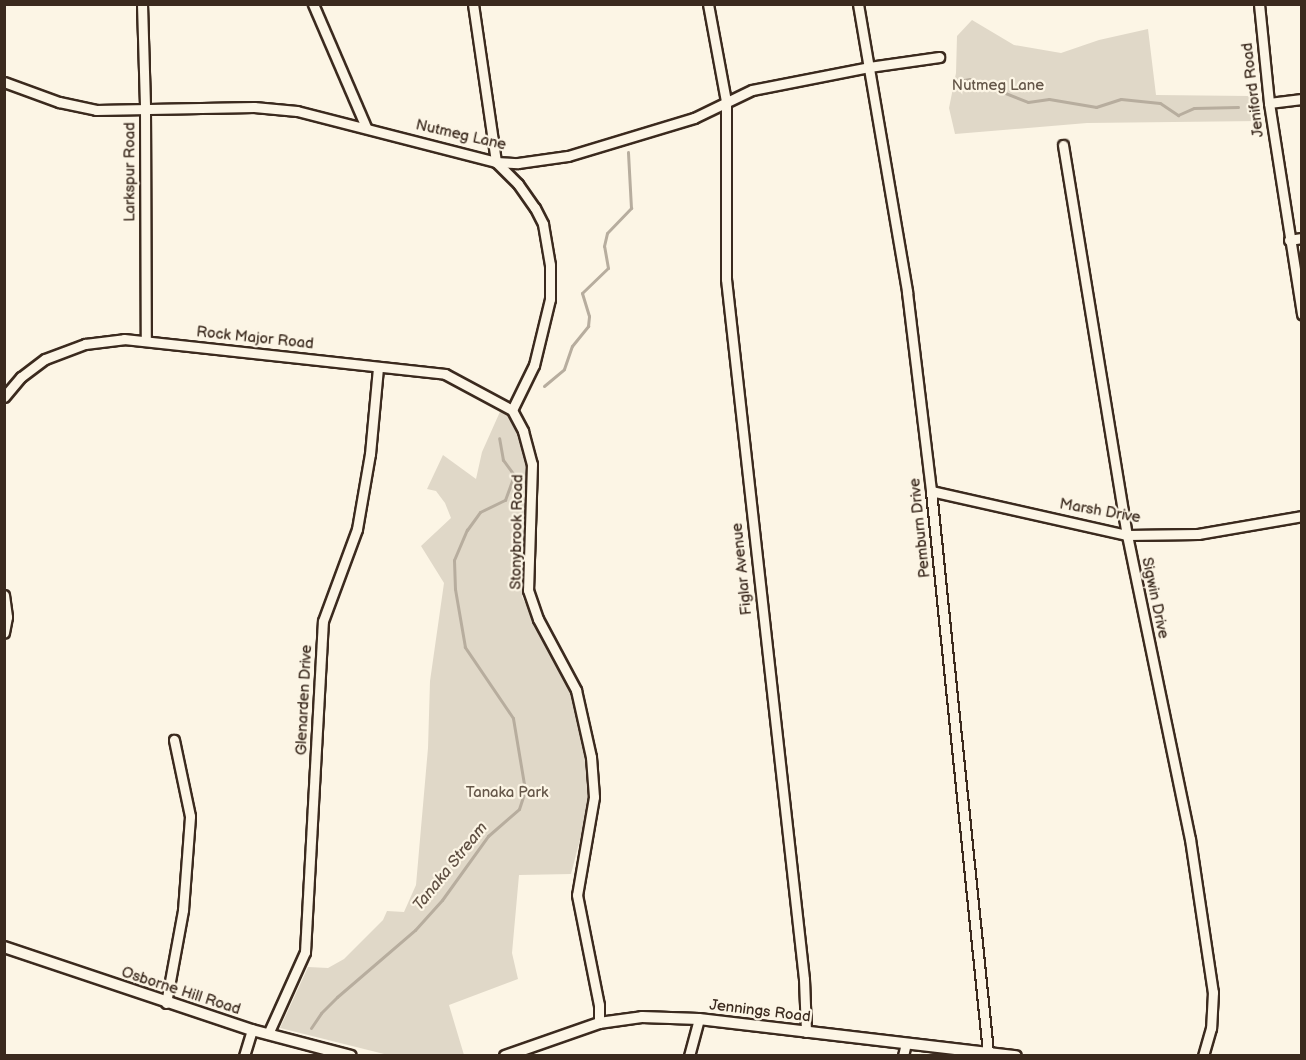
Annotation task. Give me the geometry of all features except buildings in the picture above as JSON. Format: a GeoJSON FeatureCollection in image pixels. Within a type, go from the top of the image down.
{"type":"FeatureCollection","features":[{"type":"Feature","properties":{"kind":"street","name":"Larkspur Road"},"geometry":{"type":"LineString","coordinates":[[142,4],[146,340]]}},
{"type":"Feature","properties":{"kind":"street"},"geometry":{"type":"LineString","coordinates":[[314,4],[366,127]]}},
{"type":"Feature","properties":{"kind":"street"},"geometry":{"type":"LineString","coordinates":[[473,4],[496,162],[518,184],[535,208],[543,225],[549,265],[550,299],[534,365],[512,410]]}},
{"type":"Feature","properties":{"kind":"street","name":"Figlar Avenue"},"geometry":{"type":"LineString","coordinates":[[708,4],[726,101],[726,279],[804,979],[806,1032]]}},
{"type":"Feature","properties":{"kind":"street","name":"Pemburn Drive"},"geometry":{"type":"LineString","coordinates":[[858,4],[907,292],[931,491],[988,1052]]}},
{"type":"Feature","properties":{"kind":"street","name":"Jeniford Road"},"geometry":{"type":"LineString","coordinates":[[1259,4],[1269,103],[1302,314]]}},
{"type":"Feature","properties":{"kind":"street","name":"Nutmeg Lane"},"geometry":{"type":"LineString","coordinates":[[4,82],[78,108],[96,110],[265,108],[297,111],[496,162],[541,161],[568,156],[694,118],[752,90],[869,67],[939,57]]}},
{"type":"Feature","properties":{"kind":"street"},"geometry":{"type":"LineString","coordinates":[[1269,103],[1302,99]]}},
{"type":"Feature","properties":{"kind":"street","name":"Sigwin Drive"},"geometry":{"type":"LineString","coordinates":[[1063,145],[1127,535],[1190,839],[1213,992],[1211,1028],[1203,1056]]}},
{"type":"Feature","properties":{"kind":"street"},"geometry":{"type":"LineString","coordinates":[[1289,240],[1302,238]]}},
{"type":"Feature","properties":{"kind":"street","name":"Rock Major Road"},"geometry":{"type":"LineString","coordinates":[[4,397],[33,367],[65,350],[105,340],[146,340],[445,374],[512,410]]}},
{"type":"Feature","properties":{"kind":"street","name":"Glenarden Drive"},"geometry":{"type":"LineString","coordinates":[[268,1034],[305,952],[323,621],[357,529],[370,454],[378,367]]}},
{"type":"Feature","properties":{"kind":"street","name":"Stonybrook Road"},"geometry":{"type":"LineString","coordinates":[[512,410],[523,431],[532,464],[528,590],[538,619],[576,690],[591,757],[594,797],[577,895],[599,1005],[599,1023]]}},
{"type":"Feature","properties":{"kind":"street","name":"Marsh Drive"},"geometry":{"type":"LineString","coordinates":[[931,491],[1127,535],[1198,534],[1302,516]]}},
{"type":"Feature","properties":{"kind":"street"},"geometry":{"type":"LineString","coordinates":[[4,595],[7,617],[4,633]]}},
{"type":"Feature","properties":{"kind":"street"},"geometry":{"type":"LineString","coordinates":[[166,1003],[183,910],[190,816],[174,740]]}},
{"type":"Feature","properties":{"kind":"street","name":"Osborne Hill Road"},"geometry":{"type":"LineString","coordinates":[[4,947],[166,1003],[252,1030],[351,1056]]}},
{"type":"Feature","properties":{"kind":"street","name":"Jennings Road"},"geometry":{"type":"LineString","coordinates":[[505,1056],[599,1023],[642,1017],[699,1019],[1016,1056]]}},
{"type":"Feature","properties":{"kind":"street"},"geometry":{"type":"LineString","coordinates":[[689,1056],[699,1019]]}},
{"type":"Feature","properties":{"kind":"street"},"geometry":{"type":"LineString","coordinates":[[244,1056],[252,1030]]}},
{"type":"Feature","properties":{"kind":"street"},"geometry":{"type":"LineString","coordinates":[[903,1056],[906,1043]]}},
{"type":"Feature","properties":{"kind":"green space","name":"Nutmeg Lane"},"geometry":{"type":"Polygon","coordinates":[[[972,20],[1014,45],[1061,53],[1099,40],[1148,29],[1156,95],[1249,96],[1260,121],[1087,123],[955,134],[949,108],[956,73],[957,36],[972,20]]]}},
{"type":"Feature","properties":{"kind":"green space","name":"Tanaka Park"},"geometry":{"type":"Polygon","coordinates":[[[503,405],[513,414],[527,462],[528,531],[522,597],[574,695],[585,757],[590,801],[571,874],[519,875],[512,953],[518,979],[449,1005],[464,1055],[388,1055],[280,1028],[308,967],[328,968],[344,959],[383,920],[387,911],[404,912],[416,885],[428,748],[430,681],[444,583],[421,546],[451,518],[445,503],[436,491],[427,489],[443,455],[476,479],[482,452],[503,405]]]}},
{"type":"Feature","properties":{"kind":"waterway"},"geometry":{"type":"LineString","coordinates":[[953,82],[970,79],[1028,102],[1049,99],[1096,107],[1121,99],[1160,103],[1178,115],[1194,108],[1238,107]]}},
{"type":"Feature","properties":{"kind":"waterway","name":"Tanaka Stream"},"geometry":{"type":"LineString","coordinates":[[544,386],[564,369],[572,346],[588,326],[589,316],[582,293],[608,268],[604,246],[607,233],[631,208],[628,152]]}},
{"type":"Feature","properties":{"kind":"waterway","name":"Tanaka Stream"},"geometry":{"type":"LineString","coordinates":[[311,1028],[321,1013],[337,997],[415,930],[442,900],[488,836],[519,809],[525,790],[513,718],[465,647],[455,589],[454,560],[467,530],[480,512],[505,500],[514,475],[503,460],[499,438]]}}]}
